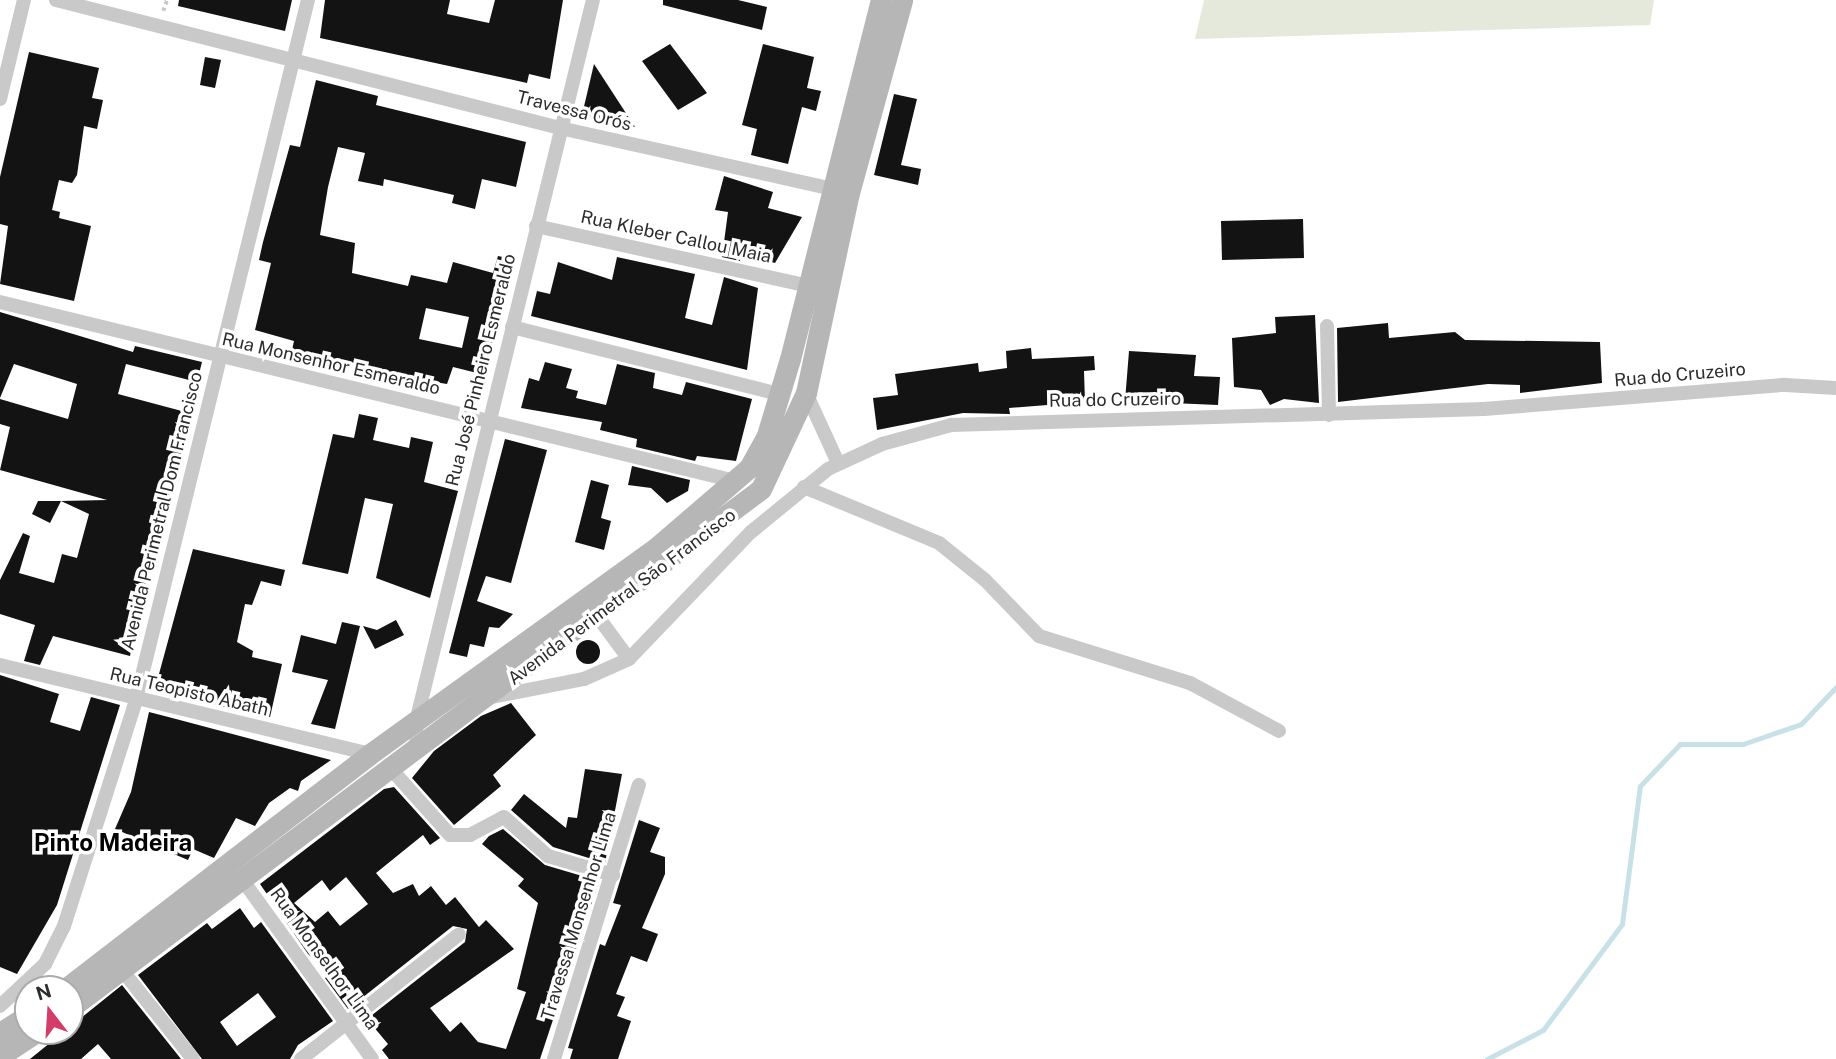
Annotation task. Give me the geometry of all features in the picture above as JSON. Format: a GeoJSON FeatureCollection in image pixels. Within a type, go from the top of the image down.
{"type":"FeatureCollection","features":[{"type":"Feature","properties":{"kind":"main road","name":"Avenida Perimetral São Francisco"},"geometry":{"type":"LineString","coordinates":[[84,998],[244,882],[485,698],[598,617],[761,489],[806,393],[841,191],[881,0]]}},
{"type":"Feature","properties":{"kind":"main road","name":"Avenida Perimetral São Francisco"},"geometry":{"type":"LineString","coordinates":[[83,975],[370,754],[657,547],[735,481],[759,453],[779,394],[808,286],[902,0]]}},
{"type":"Feature","properties":{"kind":"main road"},"geometry":{"type":"LineString","coordinates":[[0,1056],[14,1038]]}},
{"type":"Feature","properties":{"kind":"street"},"geometry":{"type":"LineString","coordinates":[[0,99],[24,0]]}},
{"type":"Feature","properties":{"kind":"street","name":"Travessa Orós"},"geometry":{"type":"LineString","coordinates":[[56,0],[293,57],[560,128],[841,191]]}},
{"type":"Feature","properties":{"kind":"street","name":"Avenida Perimetral Dom Francisco"},"geometry":{"type":"LineString","coordinates":[[0,1006],[45,964],[64,926],[136,700],[308,0]]}},
{"type":"Feature","properties":{"kind":"street","name":"Rua José Pinheiro Esmeraldo"},"geometry":{"type":"LineString","coordinates":[[417,751],[416,722],[593,0]]}},
{"type":"Feature","properties":{"kind":"street","name":"Rua Kleber Callou Maia"},"geometry":{"type":"LineString","coordinates":[[536,226],[808,286]]}},
{"type":"Feature","properties":{"kind":"street","name":"Rua Monsenhor Esmeraldo"},"geometry":{"type":"LineString","coordinates":[[0,302],[218,358],[735,481]]}},
{"type":"Feature","properties":{"kind":"street"},"geometry":{"type":"LineString","coordinates":[[1327,326],[1329,415]]}},
{"type":"Feature","properties":{"kind":"street"},"geometry":{"type":"LineString","coordinates":[[512,327],[779,394]]}},
{"type":"Feature","properties":{"kind":"street","name":"Rua do Cruzeiro"},"geometry":{"type":"LineString","coordinates":[[485,698],[584,679],[629,659],[751,532],[838,463],[882,444],[969,423],[1329,415],[1784,385],[1836,388]]}},
{"type":"Feature","properties":{"kind":"street"},"geometry":{"type":"LineString","coordinates":[[806,393],[838,463]]}},
{"type":"Feature","properties":{"kind":"street"},"geometry":{"type":"LineString","coordinates":[[804,488],[939,543],[985,580],[1039,636],[1190,683],[1279,731]]}},
{"type":"Feature","properties":{"kind":"street"},"geometry":{"type":"LineString","coordinates":[[598,617],[629,659]]}},
{"type":"Feature","properties":{"kind":"street","name":"Rua Teopisto Abath"},"geometry":{"type":"LineString","coordinates":[[0,665],[136,700],[370,754]]}},
{"type":"Feature","properties":{"kind":"street"},"geometry":{"type":"LineString","coordinates":[[392,770],[450,835],[470,835],[504,817],[548,856],[613,875]]}},
{"type":"Feature","properties":{"kind":"street","name":"Travessa Monsenhor Lima"},"geometry":{"type":"LineString","coordinates":[[554,1059],[639,785]]}},
{"type":"Feature","properties":{"kind":"street","name":"Rua Monselhor Lima"},"geometry":{"type":"LineString","coordinates":[[244,882],[348,1022],[372,1059]]}},
{"type":"Feature","properties":{"kind":"street"},"geometry":{"type":"LineString","coordinates":[[302,1059],[459,934]]}},
{"type":"Feature","properties":{"kind":"street"},"geometry":{"type":"LineString","coordinates":[[122,970],[193,1059]]}},
{"type":"Feature","properties":{"kind":"shaded area"},"geometry":{"type":"Polygon","coordinates":[[[1204,0],[1654,0],[1650,25],[1195,39],[1204,0]]]}},
{"type":"Feature","properties":{"kind":"building"},"geometry":{"type":"Polygon","coordinates":[[[179,0],[292,0],[285,31],[178,6],[179,0]]]}},
{"type":"Feature","properties":{"kind":"building"},"geometry":{"type":"Polygon","coordinates":[[[325,0],[450,0],[447,14],[489,23],[495,0],[563,0],[550,79],[529,74],[527,83],[320,38],[325,0]]]}},
{"type":"Feature","properties":{"kind":"building"},"geometry":{"type":"Polygon","coordinates":[[[663,0],[738,0],[767,7],[762,30],[663,5],[663,0]]]}},
{"type":"Feature","properties":{"kind":"building"},"geometry":{"type":"Polygon","coordinates":[[[670,44],[707,93],[678,110],[642,61],[670,44]]]}},
{"type":"Feature","properties":{"kind":"building"},"geometry":{"type":"Polygon","coordinates":[[[763,44],[814,57],[807,88],[821,91],[816,111],[802,107],[788,164],[751,155],[757,129],[742,125],[763,44]]]}},
{"type":"Feature","properties":{"kind":"building"},"geometry":{"type":"Polygon","coordinates":[[[29,52],[99,68],[92,98],[103,100],[97,129],[84,126],[77,175],[72,183],[59,180],[52,210],[60,212],[59,218],[91,226],[74,301],[0,284],[8,226],[0,224],[0,177],[29,52]]]}},
{"type":"Feature","properties":{"kind":"building"},"geometry":{"type":"Polygon","coordinates":[[[205,57],[221,60],[215,88],[200,85],[205,57]]]}},
{"type":"Feature","properties":{"kind":"building"},"geometry":{"type":"Polygon","coordinates":[[[594,64],[635,127],[582,115],[594,64]]]}},
{"type":"Feature","properties":{"kind":"building"},"geometry":{"type":"Polygon","coordinates":[[[316,80],[378,96],[376,105],[526,142],[516,187],[482,179],[475,209],[452,203],[454,195],[384,179],[383,186],[358,181],[365,153],[338,147],[328,187],[320,235],[355,243],[352,273],[408,286],[411,275],[447,283],[453,262],[493,273],[498,256],[511,259],[485,375],[453,367],[447,384],[410,378],[292,350],[294,341],[255,330],[271,263],[259,260],[263,242],[290,145],[300,147],[316,80]],[[426,308],[419,339],[462,348],[469,317],[426,308]]]}},
{"type":"Feature","properties":{"kind":"building"},"geometry":{"type":"Polygon","coordinates":[[[894,94],[917,99],[901,165],[921,169],[918,185],[874,175],[894,94]]]}},
{"type":"Feature","properties":{"kind":"building"},"geometry":{"type":"Polygon","coordinates":[[[724,176],[773,192],[768,208],[802,217],[775,263],[741,254],[740,261],[722,257],[728,212],[715,210],[724,176]]]}},
{"type":"Feature","properties":{"kind":"building"},"geometry":{"type":"Polygon","coordinates":[[[1303,219],[1304,258],[1222,260],[1221,221],[1303,219]]]}},
{"type":"Feature","properties":{"kind":"building"},"geometry":{"type":"Polygon","coordinates":[[[617,257],[695,274],[685,318],[712,325],[724,277],[758,288],[747,370],[531,316],[537,291],[550,294],[558,262],[612,280],[617,257]]]}},
{"type":"Feature","properties":{"kind":"building"},"geometry":{"type":"Polygon","coordinates":[[[0,312],[133,352],[135,346],[202,362],[197,382],[126,364],[118,394],[193,414],[152,553],[130,656],[53,636],[40,665],[24,661],[35,625],[0,614],[0,580],[23,533],[30,536],[19,573],[54,583],[62,554],[77,558],[89,514],[61,501],[107,500],[0,470],[10,427],[0,424],[0,399],[68,419],[77,384],[14,364],[0,398],[0,312]]]}},
{"type":"Feature","properties":{"kind":"building"},"geometry":{"type":"Polygon","coordinates":[[[1315,315],[1319,403],[1284,399],[1270,405],[1261,390],[1234,387],[1232,338],[1276,333],[1275,317],[1315,315]]]}},
{"type":"Feature","properties":{"kind":"building"},"geometry":{"type":"Polygon","coordinates":[[[1388,323],[1389,338],[1455,332],[1465,340],[1600,342],[1602,383],[1520,393],[1520,385],[1488,384],[1338,402],[1337,328],[1388,323]]]}},
{"type":"Feature","properties":{"kind":"building"},"geometry":{"type":"Polygon","coordinates":[[[1031,348],[1032,359],[1094,356],[1095,370],[1084,371],[1085,402],[1009,408],[1010,414],[963,413],[877,430],[873,398],[898,395],[895,374],[978,363],[979,372],[1007,368],[1006,351],[1031,348]]]}},
{"type":"Feature","properties":{"kind":"building"},"geometry":{"type":"Polygon","coordinates":[[[1129,351],[1196,355],[1194,376],[1220,377],[1218,405],[1125,401],[1129,351]]]}},
{"type":"Feature","properties":{"kind":"building"},"geometry":{"type":"Polygon","coordinates":[[[545,362],[572,369],[566,388],[578,391],[576,398],[606,405],[617,364],[655,373],[653,388],[682,395],[686,382],[752,399],[736,461],[697,456],[695,461],[636,447],[637,439],[600,430],[602,422],[521,408],[529,378],[539,381],[545,362]]]}},
{"type":"Feature","properties":{"kind":"building"},"geometry":{"type":"Polygon","coordinates":[[[359,414],[378,418],[373,440],[409,448],[411,437],[433,442],[424,482],[458,491],[430,598],[376,578],[393,504],[365,498],[348,574],[302,564],[333,434],[354,438],[359,414]]]}},
{"type":"Feature","properties":{"kind":"building"},"geometry":{"type":"Polygon","coordinates":[[[505,439],[547,450],[511,583],[486,576],[477,601],[513,614],[499,628],[489,627],[484,647],[470,644],[467,657],[449,653],[505,439]]]}},
{"type":"Feature","properties":{"kind":"building"},"geometry":{"type":"Polygon","coordinates":[[[632,466],[690,480],[688,491],[667,503],[651,488],[628,485],[632,466]]]}},
{"type":"Feature","properties":{"kind":"building"},"geometry":{"type":"Polygon","coordinates":[[[591,480],[609,485],[601,518],[611,521],[604,550],[575,542],[591,480]]]}},
{"type":"Feature","properties":{"kind":"building"},"geometry":{"type":"Polygon","coordinates":[[[38,501],[61,501],[50,523],[32,514],[38,501]]]}},
{"type":"Feature","properties":{"kind":"building"},"geometry":{"type":"Polygon","coordinates":[[[193,549],[285,570],[281,586],[261,581],[252,605],[245,604],[237,642],[253,651],[252,657],[282,664],[270,717],[181,697],[183,691],[156,685],[193,549]]]}},
{"type":"Feature","properties":{"kind":"building"},"geometry":{"type":"Polygon","coordinates":[[[396,620],[404,635],[375,649],[363,626],[377,630],[396,620]]]}},
{"type":"Feature","properties":{"kind":"building"},"geometry":{"type":"Polygon","coordinates":[[[342,622],[360,626],[335,729],[311,724],[328,680],[292,672],[301,635],[336,644],[342,622]]]}},
{"type":"Feature","properties":{"kind":"building"},"geometry":{"type":"Polygon","coordinates":[[[588,640],[596,644],[600,652],[596,660],[588,664],[580,660],[576,652],[580,644],[588,640]]]}},
{"type":"Feature","properties":{"kind":"building"},"geometry":{"type":"Polygon","coordinates":[[[0,675],[59,694],[50,722],[80,731],[91,697],[120,705],[57,905],[17,974],[0,967],[0,675]]]}},
{"type":"Feature","properties":{"kind":"building"},"geometry":{"type":"Polygon","coordinates":[[[511,703],[536,735],[493,775],[501,786],[454,825],[412,778],[434,751],[481,716],[511,703]]]}},
{"type":"Feature","properties":{"kind":"building"},"geometry":{"type":"Polygon","coordinates":[[[149,712],[331,760],[301,781],[298,791],[290,788],[269,803],[255,826],[236,818],[214,858],[193,849],[188,860],[115,829],[131,792],[149,712]]]}},
{"type":"Feature","properties":{"kind":"building"},"geometry":{"type":"Polygon","coordinates":[[[585,769],[622,774],[605,863],[553,847],[511,810],[524,794],[566,828],[568,817],[577,818],[585,769]]]}},
{"type":"Feature","properties":{"kind":"building"},"geometry":{"type":"Polygon","coordinates":[[[394,787],[440,838],[430,845],[423,835],[376,873],[393,893],[413,884],[419,896],[431,886],[446,905],[455,897],[479,927],[486,920],[514,949],[430,1008],[450,1032],[461,1022],[478,1042],[506,1049],[526,992],[517,989],[538,903],[518,886],[524,879],[482,844],[489,836],[503,829],[545,865],[599,881],[540,1059],[389,1059],[382,1050],[388,1044],[367,1019],[465,942],[467,929],[453,926],[348,1009],[325,978],[331,974],[308,954],[260,884],[384,789],[394,787]],[[346,877],[330,891],[322,880],[294,903],[315,922],[328,911],[340,926],[368,904],[346,877]]]}},
{"type":"Feature","properties":{"kind":"building"},"geometry":{"type":"Polygon","coordinates":[[[639,820],[660,828],[650,852],[665,857],[665,874],[642,928],[658,934],[647,962],[631,956],[616,994],[625,997],[617,1016],[631,1021],[618,1059],[570,1059],[573,1049],[568,1048],[600,944],[605,946],[621,905],[613,903],[639,820]]]}},
{"type":"Feature","properties":{"kind":"building"},"geometry":{"type":"Polygon","coordinates":[[[240,908],[254,928],[261,922],[333,1021],[298,1045],[290,1059],[202,1059],[138,975],[207,923],[212,929],[240,908]],[[258,993],[220,1022],[237,1046],[276,1017],[258,993]]]}},
{"type":"Feature","properties":{"kind":"building"},"geometry":{"type":"Polygon","coordinates":[[[122,985],[181,1059],[111,1059],[98,1044],[81,1059],[30,1059],[47,1045],[84,1045],[84,1016],[122,985]]]}},
{"type":"Feature","properties":{"kind":"waterway"},"geometry":{"type":"LineString","coordinates":[[1487,1059],[1543,1030],[1622,924],[1640,786],[1680,744],[1743,744],[1801,724],[1836,687]]}},
{"type":"Feature","properties":{"kind":"district","name":"Pinto Madeira"},"geometry":{"type":"Point","coordinates":[113,843]}}]}
